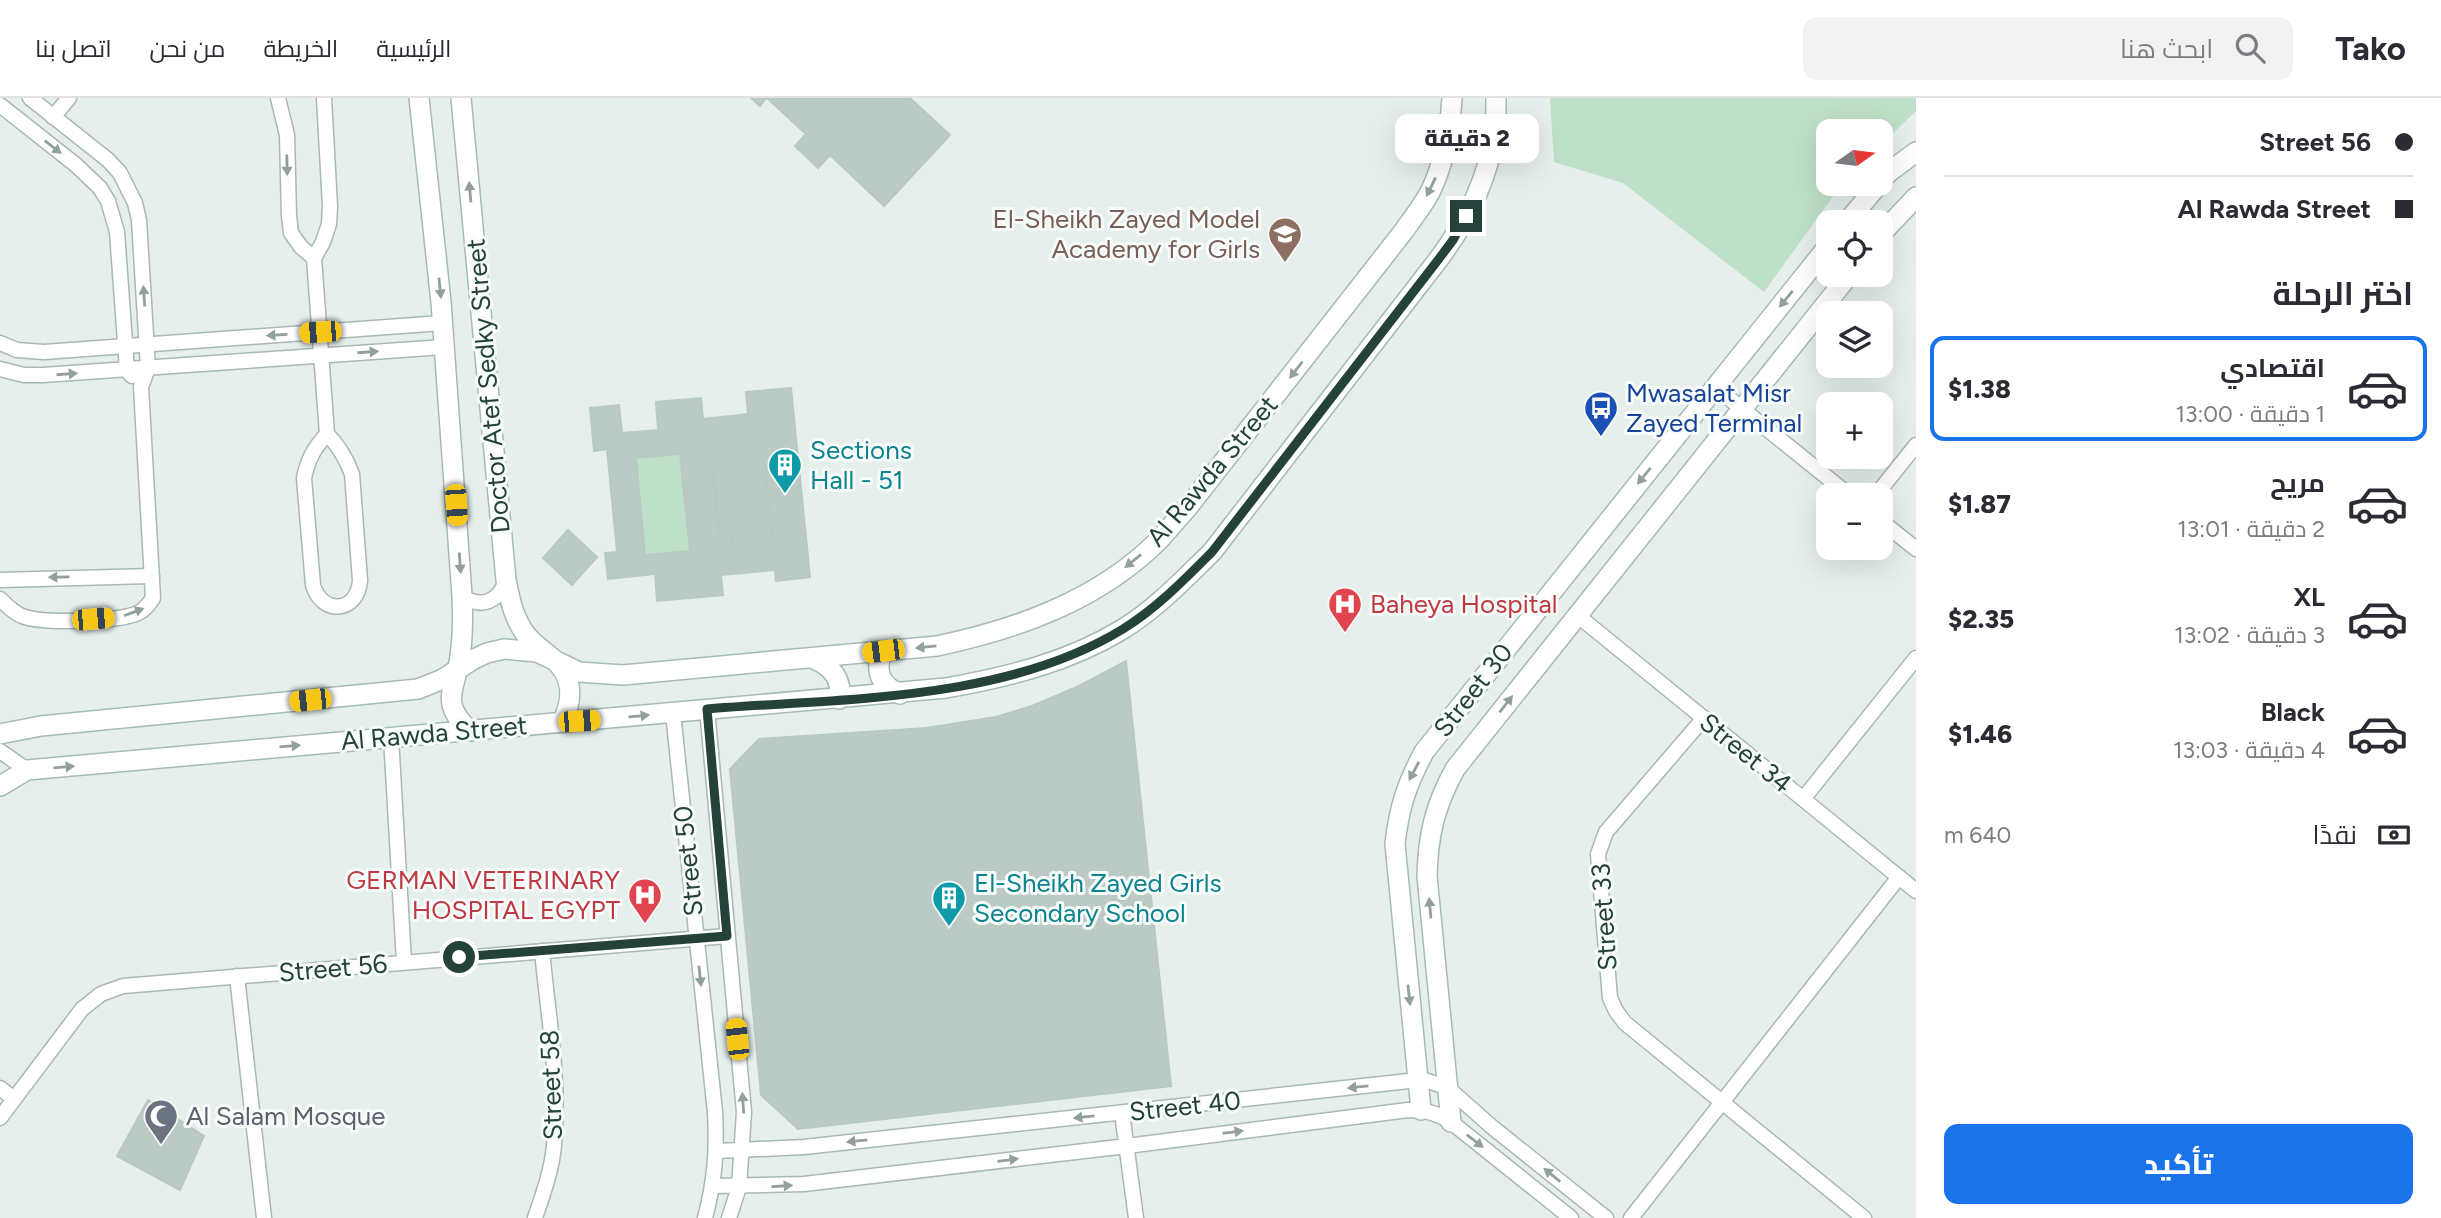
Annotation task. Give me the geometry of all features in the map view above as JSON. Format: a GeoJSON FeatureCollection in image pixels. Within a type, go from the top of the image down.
{"type":"FeatureCollection","features":[{"type":"Feature","properties":{"kind":"street"},"geometry":{"type":"LineString","coordinates":[[0,599],[21,615],[66,622],[121,617],[139,612],[148,606],[153,598],[141,387],[148,368],[139,220],[129,188],[108,160],[30,98]]}},
{"type":"Feature","properties":{"kind":"street"},"geometry":{"type":"LineString","coordinates":[[53,117],[69,98]]}},
{"type":"Feature","properties":{"kind":"street"},"geometry":{"type":"LineString","coordinates":[[278,98],[287,135],[291,233],[301,247],[314,258]]}},
{"type":"Feature","properties":{"kind":"street"},"geometry":{"type":"LineString","coordinates":[[324,98],[329,215],[323,242],[314,258],[321,356],[327,434],[347,459],[352,474],[360,569],[360,590],[348,604],[339,607],[330,606],[315,594],[304,478],[307,461],[315,446],[327,434]]}},
{"type":"Feature","properties":{"kind":"street","name":"Doctor Atef Sedky Street"},"geometry":{"type":"LineString","coordinates":[[419,98],[442,323],[462,596],[463,631],[458,670]]}},
{"type":"Feature","properties":{"kind":"street","name":"Doctor Atef Sedky Street"},"geometry":{"type":"LineString","coordinates":[[461,98],[506,580],[517,621],[533,642],[553,658]]}},
{"type":"Feature","properties":{"kind":"street","name":"Al Rawda Street"},"geometry":{"type":"LineString","coordinates":[[0,734],[41,726],[418,689],[443,680],[487,653],[504,649],[529,650],[553,658],[579,672],[623,675],[937,646],[986,636],[1033,620],[1078,599],[1119,572],[1158,541],[1188,507],[1404,232],[1430,192],[1445,150],[1452,98]]}},
{"type":"Feature","properties":{"kind":"street","name":"Al Rawda Street"},"geometry":{"type":"LineString","coordinates":[[0,786],[27,770],[900,694],[1006,677],[1064,658],[1123,629],[1169,595],[1212,552],[1453,240],[1479,191],[1494,138],[1496,98]]}},
{"type":"Feature","properties":{"kind":"street"},"geometry":{"type":"LineString","coordinates":[[0,104],[76,164],[100,188],[108,201],[117,232],[127,370],[141,387]]}},
{"type":"Feature","properties":{"kind":"street"},"geometry":{"type":"LineString","coordinates":[[1894,168],[1916,152]]}},
{"type":"Feature","properties":{"kind":"street"},"geometry":{"type":"LineString","coordinates":[[1857,210],[1868,196]]}},
{"type":"Feature","properties":{"kind":"street"},"geometry":{"type":"LineString","coordinates":[[1893,221],[1916,197]]}},
{"type":"Feature","properties":{"kind":"street","name":"Street 30"},"geometry":{"type":"LineString","coordinates":[[1421,1110],[1396,855],[1399,811],[1409,780],[1424,752],[1816,261]]}},
{"type":"Feature","properties":{"kind":"street","name":"Street 30"},"geometry":{"type":"LineString","coordinates":[[1451,1122],[1427,876],[1428,848],[1441,794],[1455,769],[1552,645],[1840,287]]}},
{"type":"Feature","properties":{"kind":"street"},"geometry":{"type":"LineString","coordinates":[[0,342],[29,352],[442,323]]}},
{"type":"Feature","properties":{"kind":"street"},"geometry":{"type":"LineString","coordinates":[[0,369],[17,374],[43,375],[444,347]]}},
{"type":"Feature","properties":{"kind":"street"},"geometry":{"type":"LineString","coordinates":[[1715,387],[1834,483]]}},
{"type":"Feature","properties":{"kind":"street"},"geometry":{"type":"LineString","coordinates":[[1886,483],[1916,445]]}},
{"type":"Feature","properties":{"kind":"street"},"geometry":{"type":"LineString","coordinates":[[1893,531],[1916,549]]}},
{"type":"Feature","properties":{"kind":"street"},"geometry":{"type":"LineString","coordinates":[[0,580],[152,576]]}},
{"type":"Feature","properties":{"kind":"street"},"geometry":{"type":"LineString","coordinates":[[462,596],[470,601],[489,602],[497,597],[506,580]]}},
{"type":"Feature","properties":{"kind":"street","name":"Street 34"},"geometry":{"type":"LineString","coordinates":[[1577,615],[1916,891]]}},
{"type":"Feature","properties":{"kind":"street"},"geometry":{"type":"LineString","coordinates":[[1525,625],[1552,645]]}},
{"type":"Feature","properties":{"kind":"street"},"geometry":{"type":"LineString","coordinates":[[883,651],[878,661],[878,672],[882,682],[890,690],[900,694]]}},
{"type":"Feature","properties":{"kind":"street"},"geometry":{"type":"LineString","coordinates":[[553,658],[563,668],[571,695],[569,709],[562,722]]}},
{"type":"Feature","properties":{"kind":"street"},"geometry":{"type":"LineString","coordinates":[[1803,799],[1916,658]]}},
{"type":"Feature","properties":{"kind":"street"},"geometry":{"type":"LineString","coordinates":[[814,659],[830,668],[835,675],[840,692],[839,699]]}},
{"type":"Feature","properties":{"kind":"street"},"geometry":{"type":"LineString","coordinates":[[458,670],[452,682],[453,709],[460,722],[470,731]]}},
{"type":"Feature","properties":{"kind":"street","name":"Street 50"},"geometry":{"type":"LineString","coordinates":[[707,709],[744,1112],[739,1187],[729,1218]]}},
{"type":"Feature","properties":{"kind":"street","name":"Street 50"},"geometry":{"type":"LineString","coordinates":[[673,713],[717,1151],[713,1186],[705,1218]]}},
{"type":"Feature","properties":{"kind":"street","name":"Street 33"},"geometry":{"type":"LineString","coordinates":[[1704,718],[1606,832],[1598,854],[1610,998],[1625,1023],[1864,1218]]}},
{"type":"Feature","properties":{"kind":"street"},"geometry":{"type":"LineString","coordinates":[[391,737],[404,962]]}},
{"type":"Feature","properties":{"kind":"street"},"geometry":{"type":"LineString","coordinates":[[0,751],[27,770]]}},
{"type":"Feature","properties":{"kind":"street"},"geometry":{"type":"LineString","coordinates":[[1632,1218],[1899,877]]}},
{"type":"Feature","properties":{"kind":"street","name":"Street 56"},"geometry":{"type":"LineString","coordinates":[[0,1118],[82,1009],[101,995],[123,986],[727,936]]}},
{"type":"Feature","properties":{"kind":"street","name":"Street 58"},"geometry":{"type":"LineString","coordinates":[[535,1218],[550,1172],[555,1118],[555,1090],[542,951]]}},
{"type":"Feature","properties":{"kind":"street"},"geometry":{"type":"LineString","coordinates":[[237,976],[264,1218]]}},
{"type":"Feature","properties":{"kind":"street","name":"Street 40"},"geometry":{"type":"LineString","coordinates":[[717,1151],[804,1147],[1418,1080],[1448,1088],[1492,1127],[1606,1218]]}},
{"type":"Feature","properties":{"kind":"street"},"geometry":{"type":"LineString","coordinates":[[0,1088],[14,1099]]}},
{"type":"Feature","properties":{"kind":"street","name":"Street 40"},"geometry":{"type":"LineString","coordinates":[[713,1186],[804,1184],[1421,1110],[1432,1112],[1451,1122],[1571,1218]]}},
{"type":"Feature","properties":{"kind":"street"},"geometry":{"type":"LineString","coordinates":[[1122,1113],[1136,1218]]}},
{"type":"Feature","properties":{"kind":"green space"},"geometry":{"type":"Polygon","coordinates":[[[1550,98],[1916,98],[1916,111],[1894,132],[1894,119],[1816,119],[1816,196],[1833,196],[1823,210],[1816,210],[1816,220],[1764,292],[1623,183],[1554,162],[1550,98]]]}},
{"type":"Feature","properties":{"kind":"green space"},"geometry":{"type":"Polygon","coordinates":[[[680,454],[690,551],[645,555],[636,458],[680,454]]]}},
{"type":"Feature","properties":{"kind":"building"},"geometry":{"type":"Polygon","coordinates":[[[751,98],[766,98],[760,106],[751,98]]]}},
{"type":"Feature","properties":{"kind":"building"},"geometry":{"type":"Polygon","coordinates":[[[767,98],[910,98],[950,135],[884,206],[830,155],[818,168],[795,146],[806,134],[767,98]]]}},
{"type":"Feature","properties":{"kind":"building","name":"Sections Hall - 51"},"geometry":{"type":"Polygon","coordinates":[[[791,388],[810,577],[776,581],[775,570],[721,575],[723,595],[657,601],[655,574],[608,579],[605,553],[617,552],[607,449],[594,451],[590,408],[619,405],[622,433],[658,430],[656,402],[701,398],[703,419],[748,414],[746,392],[791,388]],[[763,449],[711,454],[721,546],[732,545],[731,535],[756,532],[757,542],[772,540],[763,449]],[[680,454],[636,458],[645,555],[690,551],[680,454]]]}},
{"type":"Feature","properties":{"kind":"building"},"geometry":{"type":"Polygon","coordinates":[[[763,449],[772,540],[757,542],[756,532],[731,535],[732,545],[721,546],[711,454],[763,449]]]}},
{"type":"Feature","properties":{"kind":"building"},"geometry":{"type":"Polygon","coordinates":[[[568,530],[597,557],[572,585],[543,558],[568,530]]]}},
{"type":"Feature","properties":{"kind":"building","name":"El-Sheikh Zayed Girls Secondary School"},"geometry":{"type":"Polygon","coordinates":[[[1126,661],[1171,1086],[798,1129],[761,1095],[730,769],[759,739],[926,728],[996,717],[1032,706],[1079,686],[1126,661]]]}},
{"type":"Feature","properties":{"kind":"building","name":"Al Salam Mosque"},"geometry":{"type":"Polygon","coordinates":[[[148,1100],[204,1136],[180,1190],[117,1156],[148,1100]]]}},
{"type":"Feature","properties":{"kind":"place","name":"El-Sheikh Zayed Model Academy for Girls"},"geometry":{"type":"Point","coordinates":[1285,264]}},
{"type":"Feature","properties":{"kind":"place","name":"Mwasalat Misr Zayed Terminal"},"geometry":{"type":"Point","coordinates":[1601,438]}},
{"type":"Feature","properties":{"kind":"place","name":"Sections Hall - 51"},"geometry":{"type":"Point","coordinates":[785,495]}},
{"type":"Feature","properties":{"kind":"place","name":"Baheya Hospital"},"geometry":{"type":"Point","coordinates":[1345,634]}},
{"type":"Feature","properties":{"kind":"place","name":"GERMAN VETERINARY HOSPITAL EGYPT"},"geometry":{"type":"Point","coordinates":[645,925]}},
{"type":"Feature","properties":{"kind":"place","name":"El-Sheikh Zayed Girls Secondary School"},"geometry":{"type":"Point","coordinates":[949,928]}},
{"type":"Feature","properties":{"kind":"place","name":"Al Salam Mosque"},"geometry":{"type":"Point","coordinates":[161,1146]}},
{"type":"Feature","properties":{"kind":"route"},"geometry":{"type":"LineString","coordinates":[[459,957],[727,936],[707,709],[900,694],[1006,677],[1064,658],[1123,629],[1169,595],[1212,552],[1438,260],[1466,216]]}}]}
